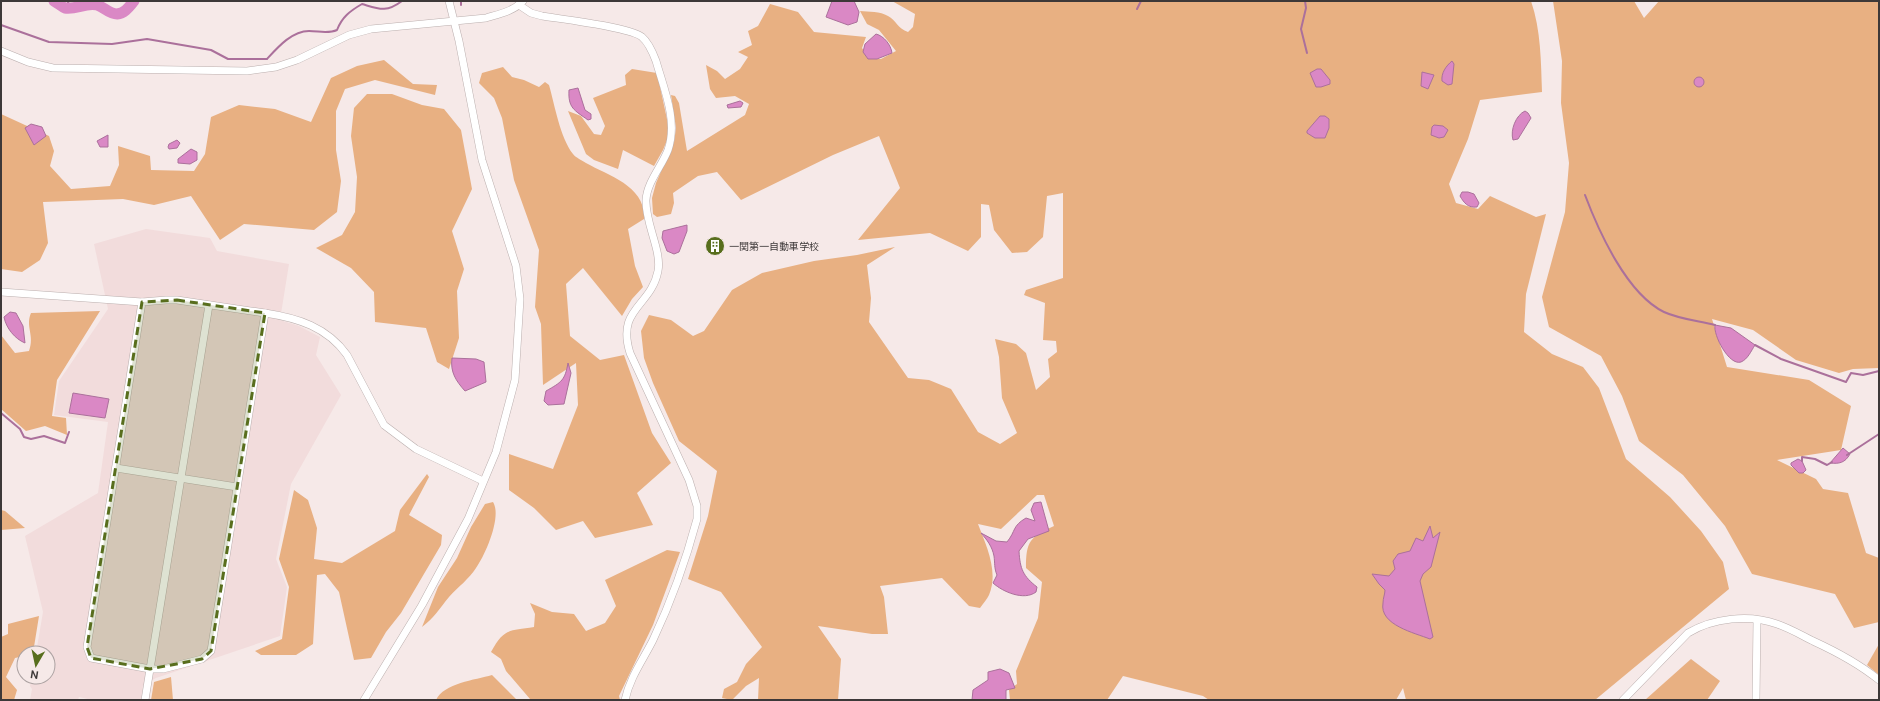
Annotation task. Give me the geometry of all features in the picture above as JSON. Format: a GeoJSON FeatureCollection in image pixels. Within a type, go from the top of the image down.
{"type":"FeatureCollection","features":[{"type":"Feature","properties":{"kind":"street"},"geometry":{"type":"LineString","coordinates":[[364,700],[422,605],[468,519],[496,452],[514,380],[520,299],[516,266],[482,160],[459,41],[449,1]]}},
{"type":"Feature","properties":{"kind":"street"},"geometry":{"type":"LineString","coordinates":[[1,51],[28,62],[53,68],[247,70],[276,67],[297,60],[349,35],[371,29],[486,18],[504,13],[521,3],[531,13],[611,27],[642,37],[653,53],[656,61],[672,120],[672,135],[668,150],[646,198],[649,225],[658,254],[658,270],[652,288],[635,308],[627,323],[625,333],[630,353],[689,480],[697,506],[697,520],[665,612],[653,640],[636,670],[628,688],[625,700]]}},
{"type":"Feature","properties":{"kind":"street"},"geometry":{"type":"LineString","coordinates":[[1,292],[142,302],[178,300],[292,317],[310,324],[326,333],[339,344],[347,355],[384,425],[416,449],[484,481]]}},
{"type":"Feature","properties":{"kind":"street"},"geometry":{"type":"LineString","coordinates":[[142,302],[87,647],[91,658],[150,669],[163,669],[202,659],[211,651],[265,313]]}},
{"type":"Feature","properties":{"kind":"street"},"geometry":{"type":"LineString","coordinates":[[145,700],[210,305]]}},
{"type":"Feature","properties":{"kind":"street"},"geometry":{"type":"LineString","coordinates":[[116,468],[237,487]]}},
{"type":"Feature","properties":{"kind":"street"},"geometry":{"type":"LineString","coordinates":[[1623,700],[1684,637],[1701,626],[1719,620],[1757,620],[1777,624],[1838,652],[1862,666],[1879,680]]}},
{"type":"Feature","properties":{"kind":"street"},"geometry":{"type":"LineString","coordinates":[[1756,700],[1757,620]]}},
{"type":"Feature","properties":{"kind":"highlighted area"},"geometry":{"type":"Polygon","coordinates":[[[177,300],[265,313],[211,651],[202,659],[150,669],[91,658],[87,647],[142,302],[177,300]]]}},
{"type":"Feature","properties":{"kind":"shaded area"},"geometry":{"type":"Polygon","coordinates":[[[832,1],[854,1],[859,12],[857,22],[848,25],[826,17],[832,1]]]}},
{"type":"Feature","properties":{"kind":"shaded area"},"geometry":{"type":"Polygon","coordinates":[[[892,1],[1531,1],[1539,35],[1542,92],[1480,100],[1468,139],[1449,184],[1456,203],[1478,209],[1490,196],[1536,217],[1546,214],[1526,294],[1524,332],[1552,354],[1583,367],[1599,388],[1626,459],[1670,497],[1701,531],[1723,562],[1729,589],[1595,700],[1406,700],[1403,688],[1396,700],[1209,700],[1203,696],[1123,676],[1107,700],[1010,700],[1009,690],[1017,684],[1016,671],[1038,618],[1042,582],[1026,568],[1027,552],[1031,541],[1035,537],[1054,526],[1044,495],[1037,495],[1001,529],[978,524],[990,559],[993,577],[989,595],[980,608],[969,606],[942,578],[880,586],[884,597],[888,634],[872,634],[818,626],[841,659],[838,700],[758,700],[759,678],[746,686],[732,700],[722,698],[724,689],[737,682],[746,664],[762,647],[721,592],[688,579],[708,516],[717,471],[679,441],[653,383],[644,358],[641,331],[649,315],[671,320],[693,336],[704,331],[732,290],[762,273],[814,261],[857,255],[895,247],[867,265],[871,298],[869,322],[908,378],[929,380],[951,389],[978,432],[1000,444],[1017,433],[1002,398],[999,357],[995,339],[1016,344],[1026,353],[1036,390],[1050,377],[1048,359],[1057,352],[1056,341],[1043,340],[1045,303],[1024,295],[1026,290],[1063,278],[1063,193],[1047,196],[1043,237],[1027,252],[1012,253],[994,230],[989,205],[981,204],[981,237],[968,251],[930,233],[858,240],[900,188],[879,136],[833,155],[741,200],[717,172],[698,176],[673,193],[674,203],[671,214],[657,217],[653,214],[652,198],[656,183],[674,142],[676,128],[671,95],[675,96],[679,103],[687,151],[745,115],[749,104],[735,96],[716,98],[710,89],[706,65],[717,71],[725,79],[740,69],[748,57],[738,52],[752,45],[748,31],[758,26],[770,4],[798,12],[814,32],[866,37],[862,48],[870,59],[881,59],[896,51],[879,30],[867,24],[860,11],[885,14],[902,29],[908,32],[913,27],[915,14],[892,1]]]}},
{"type":"Feature","properties":{"kind":"shaded area"},"geometry":{"type":"Polygon","coordinates":[[[1553,1],[1634,1],[1644,18],[1659,1],[1879,1],[1879,368],[1853,369],[1839,373],[1796,360],[1753,330],[1712,319],[1727,367],[1809,380],[1851,406],[1841,450],[1777,460],[1816,479],[1823,489],[1848,493],[1866,553],[1879,558],[1879,622],[1854,628],[1835,594],[1752,574],[1725,526],[1683,475],[1639,441],[1622,396],[1601,356],[1549,327],[1542,297],[1565,212],[1569,163],[1561,103],[1562,61],[1553,1]]]}},
{"type":"Feature","properties":{"kind":"shaded area"},"geometry":{"type":"Polygon","coordinates":[[[876,34],[887,41],[892,53],[877,59],[868,59],[863,52],[865,44],[876,34]]]}},
{"type":"Feature","properties":{"kind":"shaded area"},"geometry":{"type":"Polygon","coordinates":[[[384,60],[413,84],[437,85],[435,95],[375,80],[345,89],[336,111],[336,150],[341,181],[337,212],[314,230],[244,224],[220,240],[191,196],[154,205],[123,199],[43,202],[48,243],[40,260],[22,272],[1,269],[1,114],[49,136],[54,151],[50,166],[71,189],[110,186],[119,165],[118,146],[150,156],[151,170],[194,171],[205,154],[211,117],[239,105],[275,109],[311,122],[331,78],[357,66],[384,60]]]}},
{"type":"Feature","properties":{"kind":"shaded area"},"geometry":{"type":"Polygon","coordinates":[[[1452,61],[1454,64],[1452,84],[1448,85],[1442,81],[1442,75],[1446,67],[1452,61]]]}},
{"type":"Feature","properties":{"kind":"shaded area"},"geometry":{"type":"Polygon","coordinates":[[[503,67],[512,77],[524,80],[539,87],[545,82],[549,85],[561,130],[568,147],[573,154],[577,158],[615,178],[633,190],[639,198],[643,208],[644,219],[628,229],[635,266],[643,287],[632,299],[622,316],[583,268],[566,284],[570,336],[600,360],[624,355],[652,433],[671,463],[637,493],[653,525],[595,538],[583,521],[556,530],[534,508],[509,490],[509,454],[553,469],[578,405],[576,363],[543,385],[541,324],[535,307],[539,250],[514,180],[502,118],[494,98],[479,83],[482,73],[503,67]]]}},
{"type":"Feature","properties":{"kind":"shaded area"},"geometry":{"type":"Polygon","coordinates":[[[632,69],[657,73],[670,133],[654,166],[623,150],[618,169],[594,160],[586,154],[568,111],[581,116],[594,134],[601,135],[605,126],[593,98],[626,85],[625,75],[632,69]]]}},
{"type":"Feature","properties":{"kind":"shaded area"},"geometry":{"type":"Polygon","coordinates":[[[1317,69],[1321,69],[1330,80],[1330,84],[1316,87],[1310,73],[1317,69]]]}},
{"type":"Feature","properties":{"kind":"shaded area"},"geometry":{"type":"Polygon","coordinates":[[[1422,72],[1434,75],[1428,89],[1421,86],[1422,72]]]}},
{"type":"Feature","properties":{"kind":"shaded area"},"geometry":{"type":"Polygon","coordinates":[[[1697,77],[1701,77],[1703,78],[1703,86],[1697,87],[1694,84],[1694,80],[1697,77]]]}},
{"type":"Feature","properties":{"kind":"shaded area"},"geometry":{"type":"Polygon","coordinates":[[[578,88],[585,110],[591,114],[591,119],[588,120],[583,117],[571,105],[569,90],[578,88]]]}},
{"type":"Feature","properties":{"kind":"shaded area"},"geometry":{"type":"Polygon","coordinates":[[[367,94],[392,94],[422,105],[444,109],[461,130],[472,189],[452,231],[464,269],[457,291],[459,338],[449,369],[437,362],[426,328],[375,322],[374,292],[351,268],[316,248],[342,235],[355,212],[357,177],[351,136],[354,108],[367,94]]]}},
{"type":"Feature","properties":{"kind":"shaded area"},"geometry":{"type":"Polygon","coordinates":[[[740,101],[743,103],[741,107],[728,108],[727,105],[740,101]]]}},
{"type":"Feature","properties":{"kind":"shaded area"},"geometry":{"type":"Polygon","coordinates":[[[1525,111],[1531,118],[1518,139],[1513,140],[1512,132],[1514,123],[1516,119],[1525,111]]]}},
{"type":"Feature","properties":{"kind":"shaded area"},"geometry":{"type":"Polygon","coordinates":[[[1320,116],[1325,116],[1329,119],[1329,128],[1325,138],[1315,138],[1307,133],[1307,131],[1320,116]]]}},
{"type":"Feature","properties":{"kind":"shaded area"},"geometry":{"type":"Polygon","coordinates":[[[31,124],[42,127],[46,136],[34,145],[25,128],[31,124]]]}},
{"type":"Feature","properties":{"kind":"shaded area"},"geometry":{"type":"Polygon","coordinates":[[[1434,125],[1443,126],[1448,130],[1444,137],[1439,138],[1431,135],[1432,127],[1434,125]]]}},
{"type":"Feature","properties":{"kind":"shaded area"},"geometry":{"type":"Polygon","coordinates":[[[108,135],[108,147],[100,147],[97,141],[108,135]]]}},
{"type":"Feature","properties":{"kind":"shaded area"},"geometry":{"type":"Polygon","coordinates":[[[177,140],[180,143],[177,148],[169,149],[169,144],[177,140]]]}},
{"type":"Feature","properties":{"kind":"shaded area"},"geometry":{"type":"Polygon","coordinates":[[[191,149],[197,152],[197,160],[190,164],[178,163],[178,159],[191,149]]]}},
{"type":"Feature","properties":{"kind":"shaded area"},"geometry":{"type":"Polygon","coordinates":[[[1462,192],[1474,194],[1479,203],[1477,207],[1471,207],[1465,203],[1460,196],[1462,192]]]}},
{"type":"Feature","properties":{"kind":"shaded area"},"geometry":{"type":"Polygon","coordinates":[[[687,225],[687,231],[679,252],[674,254],[667,251],[662,238],[663,231],[687,225]]]}},
{"type":"Feature","properties":{"kind":"shaded area"},"geometry":{"type":"Polygon","coordinates":[[[146,229],[210,238],[217,251],[289,264],[280,320],[299,326],[320,337],[316,355],[341,395],[291,484],[276,559],[287,587],[280,636],[156,678],[143,685],[141,700],[92,700],[79,697],[78,700],[30,700],[32,689],[30,685],[56,685],[56,645],[37,645],[43,612],[25,536],[98,493],[108,422],[54,415],[59,381],[108,309],[94,244],[146,229]]]}},
{"type":"Feature","properties":{"kind":"shaded area"},"geometry":{"type":"Polygon","coordinates":[[[100,311],[57,380],[52,416],[66,418],[67,435],[45,426],[26,431],[1,409],[1,335],[15,353],[29,351],[31,340],[29,318],[31,313],[100,311]]]}},
{"type":"Feature","properties":{"kind":"shaded area"},"geometry":{"type":"Polygon","coordinates":[[[10,312],[16,313],[23,326],[25,343],[14,336],[7,325],[4,317],[10,312]]]}},
{"type":"Feature","properties":{"kind":"shaded area"},"geometry":{"type":"Polygon","coordinates":[[[1715,325],[1731,328],[1755,345],[1746,359],[1741,362],[1736,362],[1727,355],[1719,342],[1715,325]]]}},
{"type":"Feature","properties":{"kind":"shaded area"},"geometry":{"type":"Polygon","coordinates":[[[452,358],[476,359],[484,362],[486,382],[465,391],[454,376],[452,358]]]}},
{"type":"Feature","properties":{"kind":"shaded area"},"geometry":{"type":"Polygon","coordinates":[[[568,363],[571,373],[564,404],[548,405],[544,401],[546,391],[562,380],[566,373],[568,363]]]}},
{"type":"Feature","properties":{"kind":"shaded area"},"geometry":{"type":"Polygon","coordinates":[[[73,393],[109,399],[105,418],[69,413],[73,393]]]}},
{"type":"Feature","properties":{"kind":"shaded area"},"geometry":{"type":"Polygon","coordinates":[[[1843,448],[1850,454],[1848,457],[1842,462],[1830,463],[1843,448]]]}},
{"type":"Feature","properties":{"kind":"shaded area"},"geometry":{"type":"Polygon","coordinates":[[[1798,459],[1802,461],[1806,470],[1803,473],[1799,473],[1791,465],[1791,463],[1798,459]]]}},
{"type":"Feature","properties":{"kind":"shaded area"},"geometry":{"type":"Polygon","coordinates":[[[427,474],[429,477],[409,515],[442,535],[441,545],[401,613],[386,632],[371,658],[354,660],[339,592],[325,574],[317,575],[313,644],[296,655],[261,655],[255,651],[282,639],[289,587],[279,559],[294,490],[308,500],[317,528],[314,559],[342,563],[395,531],[400,510],[427,474]]]}},
{"type":"Feature","properties":{"kind":"shaded area"},"geometry":{"type":"Polygon","coordinates":[[[493,502],[496,516],[492,535],[480,562],[470,576],[422,627],[438,587],[457,558],[471,527],[485,504],[493,502]]]}},
{"type":"Feature","properties":{"kind":"shaded area"},"geometry":{"type":"Polygon","coordinates":[[[1041,502],[1049,531],[1028,539],[1019,551],[1020,563],[1023,572],[1025,576],[1037,587],[1036,592],[1026,596],[1014,594],[993,583],[997,575],[994,556],[991,546],[981,533],[996,541],[1007,542],[1016,526],[1026,518],[1035,521],[1031,510],[1034,503],[1041,502]]]}},
{"type":"Feature","properties":{"kind":"shaded area"},"geometry":{"type":"Polygon","coordinates":[[[1,510],[5,511],[25,528],[1,530],[1,510]]]}},
{"type":"Feature","properties":{"kind":"shaded area"},"geometry":{"type":"Polygon","coordinates":[[[1430,526],[1433,538],[1440,532],[1431,567],[1423,574],[1420,581],[1433,637],[1430,639],[1399,627],[1387,617],[1383,611],[1385,590],[1372,574],[1389,576],[1395,569],[1393,561],[1398,554],[1410,551],[1416,538],[1423,541],[1430,526]]]}},
{"type":"Feature","properties":{"kind":"shaded area"},"geometry":{"type":"Polygon","coordinates":[[[667,550],[680,552],[653,625],[619,696],[620,700],[530,699],[506,671],[501,659],[491,652],[500,639],[508,632],[534,627],[535,614],[530,603],[552,612],[574,614],[586,631],[605,623],[616,606],[605,580],[667,550]]]}},
{"type":"Feature","properties":{"kind":"shaded area"},"geometry":{"type":"Polygon","coordinates":[[[39,616],[34,645],[16,645],[16,658],[6,677],[17,690],[14,700],[1,700],[1,637],[8,634],[8,624],[39,616]]]}},
{"type":"Feature","properties":{"kind":"shaded area"},"geometry":{"type":"Polygon","coordinates":[[[1879,644],[1879,675],[1867,665],[1879,644]]]}},
{"type":"Feature","properties":{"kind":"shaded area"},"geometry":{"type":"Polygon","coordinates":[[[1691,659],[1720,681],[1707,700],[1645,700],[1691,659]]]}},
{"type":"Feature","properties":{"kind":"shaded area"},"geometry":{"type":"Polygon","coordinates":[[[1000,669],[1009,673],[1015,688],[1006,690],[1006,700],[972,700],[973,690],[988,680],[988,672],[1000,669]]]}},
{"type":"Feature","properties":{"kind":"shaded area"},"geometry":{"type":"Polygon","coordinates":[[[492,675],[517,700],[436,700],[440,694],[453,686],[492,675]]]}},
{"type":"Feature","properties":{"kind":"shaded area"},"geometry":{"type":"Polygon","coordinates":[[[171,677],[173,700],[151,700],[154,682],[171,677]]]}},
{"type":"Feature","properties":{"kind":"waterway"},"geometry":{"type":"LineString","coordinates":[[54,1],[65,8],[93,4],[102,7],[111,13],[117,14],[125,11],[134,1]]}},
{"type":"Feature","properties":{"kind":"waterway"},"geometry":{"type":"LineString","coordinates":[[65,8],[69,1]]}},
{"type":"Feature","properties":{"kind":"waterway"},"geometry":{"type":"LineString","coordinates":[[1,25],[49,42],[112,44],[147,39],[211,50],[228,59],[267,59],[286,40],[297,34],[309,31],[327,32],[337,30],[341,21],[362,4],[387,9],[402,1]]}},
{"type":"Feature","properties":{"kind":"waterway"},"geometry":{"type":"LineString","coordinates":[[1137,9],[1141,1]]}},
{"type":"Feature","properties":{"kind":"waterway"},"geometry":{"type":"LineString","coordinates":[[1305,1],[1306,8],[1301,29],[1307,53]]}},
{"type":"Feature","properties":{"kind":"waterway"},"geometry":{"type":"LineString","coordinates":[[1585,195],[1606,244],[1626,277],[1638,291],[1664,312],[1715,325]]}},
{"type":"Feature","properties":{"kind":"waterway"},"geometry":{"type":"LineString","coordinates":[[1755,345],[1781,359],[1846,382],[1851,373],[1863,375],[1879,371]]}},
{"type":"Feature","properties":{"kind":"waterway"},"geometry":{"type":"LineString","coordinates":[[1,413],[20,429],[24,437],[31,439],[44,436],[65,443],[69,432]]}},
{"type":"Feature","properties":{"kind":"waterway"},"geometry":{"type":"LineString","coordinates":[[1847,455],[1879,434]]}},
{"type":"Feature","properties":{"kind":"waterway"},"geometry":{"type":"LineString","coordinates":[[1802,461],[1802,457],[1815,459],[1827,465],[1832,462]]}},
{"type":"Feature","properties":{"kind":"place","name":"一関第一自動車学校"},"geometry":{"type":"Point","coordinates":[715,246]}}]}
